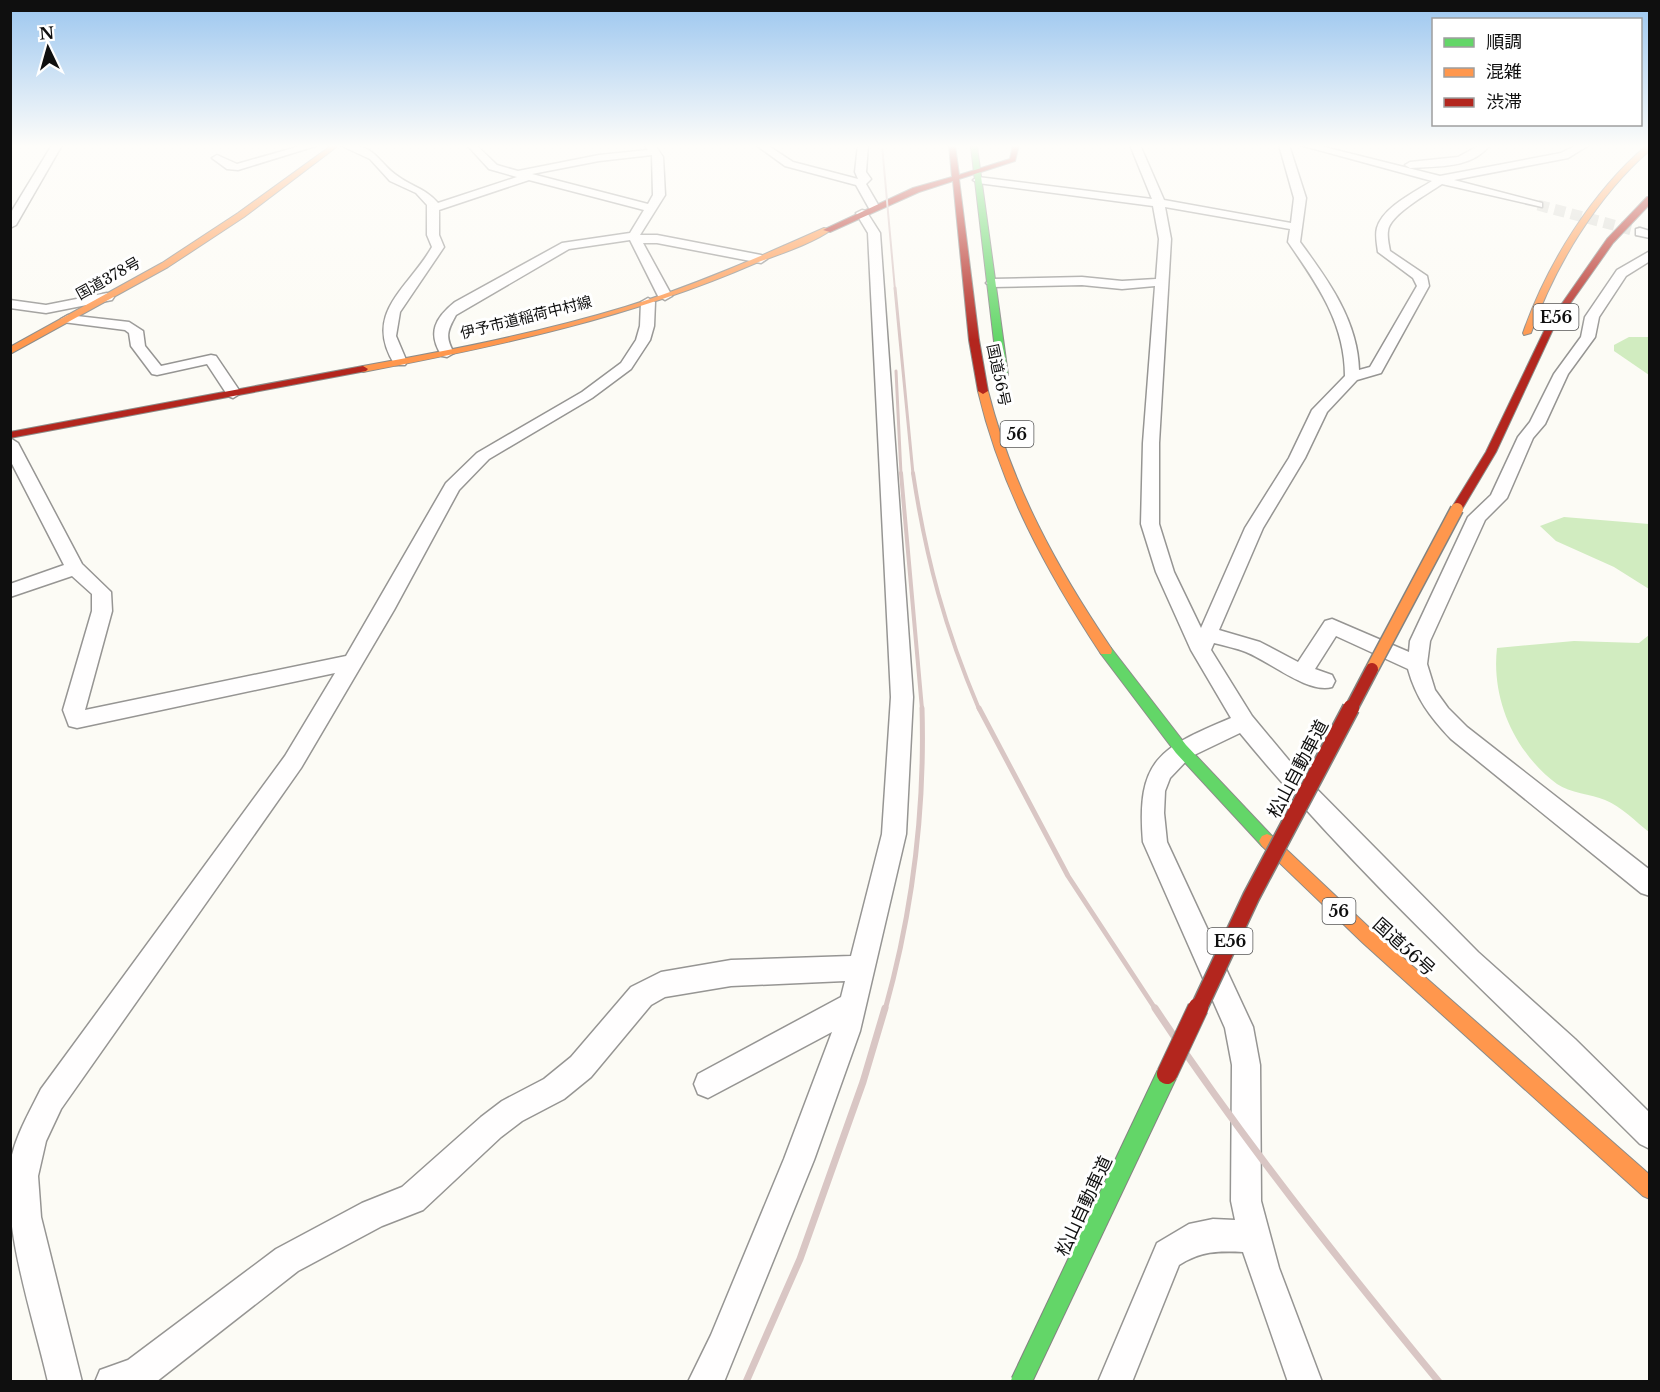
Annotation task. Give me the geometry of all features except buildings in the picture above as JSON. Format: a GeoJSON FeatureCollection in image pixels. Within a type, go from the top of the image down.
{"type":"FeatureCollection","features":[{"type":"Feature","properties":{"kind":"main road","name":"国道378号"},"geometry":{"type":"LineString","coordinates":[[10,351],[165,265],[248,210]]}},
{"type":"Feature","properties":{"kind":"main road","name":"伊予市道稲荷中村線"},"geometry":{"type":"LineString","coordinates":[[10,435],[447,353],[552,329],[657,299],[761,259],[868,210]]}},
{"type":"Feature","properties":{"kind":"main road","name":"国道56号"},"geometry":{"type":"LineString","coordinates":[[960,210],[976,355],[998,445],[1020,504],[1070,597],[1101,646],[1180,750],[1242,817],[1364,935],[1650,1189]]}},
{"type":"Feature","properties":{"kind":"main road","name":"国道56号"},"geometry":{"type":"LineString","coordinates":[[982,210],[999,355],[1006,388]]}},
{"type":"Feature","properties":{"kind":"main road"},"geometry":{"type":"LineString","coordinates":[[1491,452],[1531,321],[1569,241],[1588,210]]}},
{"type":"Feature","properties":{"kind":"main road","name":"松山自動車道"},"geometry":{"type":"LineString","coordinates":[[1021,1382],[1251,897],[1457,509],[1491,452],[1551,325],[1610,241],[1640,210]]}},
{"type":"Feature","properties":{"kind":"main road","name":"国道56号"},"geometry":{"type":"LineString","coordinates":[[1036,502],[1070,597]]}},
{"type":"Feature","properties":{"kind":"street"},"geometry":{"type":"LineString","coordinates":[[10,225],[19,210]]}},
{"type":"Feature","properties":{"kind":"street"},"geometry":{"type":"LineString","coordinates":[[400,362],[389,338],[389,325],[401,298],[414,284],[438,247],[434,235],[433,210]]}},
{"type":"Feature","properties":{"kind":"street"},"geometry":{"type":"LineString","coordinates":[[634,237],[651,210]]}},
{"type":"Feature","properties":{"kind":"street"},"geometry":{"type":"LineString","coordinates":[[705,1382],[723,1347],[799,1160],[846,1031],[894,834],[902,697],[874,233],[868,210]]}},
{"type":"Feature","properties":{"kind":"street"},"geometry":{"type":"LineString","coordinates":[[1160,210],[1165,239],[1151,443],[1150,524],[1165,572],[1204,642],[1244,722],[1284,771],[1469,961],[1565,1049],[1650,1134]]}},
{"type":"Feature","properties":{"kind":"street"},"geometry":{"type":"LineString","coordinates":[[1199,210],[1296,227]]}},
{"type":"Feature","properties":{"kind":"street"},"geometry":{"type":"LineString","coordinates":[[1298,210],[1294,242],[1323,281],[1338,314],[1349,347],[1352,376]]}},
{"type":"Feature","properties":{"kind":"street"},"geometry":{"type":"LineString","coordinates":[[1204,642],[1254,528],[1297,458],[1320,410],[1352,376],[1376,370],[1423,286],[1422,279],[1417,274],[1398,264],[1384,252],[1382,231],[1386,222],[1398,210]]}},
{"type":"Feature","properties":{"kind":"street"},"geometry":{"type":"LineString","coordinates":[[65,1382],[25,1217],[22,1176],[32,1138],[51,1099],[80,1055],[293,762],[353,662],[452,487],[466,470],[483,456],[587,394],[626,366],[643,340],[657,299],[634,237]]}},
{"type":"Feature","properties":{"kind":"street"},"geometry":{"type":"LineString","coordinates":[[447,353],[440,340],[440,332],[450,313],[460,305],[527,270],[566,246],[634,237],[657,239],[761,259]]}},
{"type":"Feature","properties":{"kind":"street"},"geometry":{"type":"LineString","coordinates":[[1650,255],[1627,267],[1592,317],[1588,337],[1561,374],[1537,424],[1526,437],[1498,498],[1477,517],[1420,641],[1417,664],[1425,692],[1440,714],[1459,733],[1650,885]]}},
{"type":"Feature","properties":{"kind":"street"},"geometry":{"type":"LineString","coordinates":[[992,284],[1082,281],[1122,285],[1161,282]]}},
{"type":"Feature","properties":{"kind":"street"},"geometry":{"type":"LineString","coordinates":[[10,304],[25,304],[46,309],[107,297]]}},
{"type":"Feature","properties":{"kind":"street"},"geometry":{"type":"LineString","coordinates":[[68,319],[129,326],[136,331],[138,346],[157,371],[211,359],[233,393]]}},
{"type":"Feature","properties":{"kind":"street"},"geometry":{"type":"LineString","coordinates":[[10,443],[75,568],[102,592],[104,599],[74,710],[77,720],[353,662]]}},
{"type":"Feature","properties":{"kind":"street"},"geometry":{"type":"LineString","coordinates":[[10,591],[75,568]]}},
{"type":"Feature","properties":{"kind":"street"},"geometry":{"type":"LineString","coordinates":[[1302,674],[1332,626],[1417,664]]}},
{"type":"Feature","properties":{"kind":"street"},"geometry":{"type":"LineString","coordinates":[[1204,642],[1253,647],[1302,674],[1325,681]]}},
{"type":"Feature","properties":{"kind":"street"},"geometry":{"type":"LineString","coordinates":[[1244,722],[1180,750],[1161,767],[1153,793],[1152,818],[1155,842],[1239,1027],[1246,1065],[1246,1201],[1253,1236],[1305,1382]]}},
{"type":"Feature","properties":{"kind":"street"},"geometry":{"type":"LineString","coordinates":[[112,1382],[137,1375],[286,1260],[372,1214],[412,1199],[490,1126],[512,1111],[554,1089],[581,1067],[641,996],[661,985],[731,973],[862,968]]}},
{"type":"Feature","properties":{"kind":"street"},"geometry":{"type":"LineString","coordinates":[[708,1084],[852,1006]]}},
{"type":"Feature","properties":{"kind":"street"},"geometry":{"type":"LineString","coordinates":[[1115,1382],[1168,1254],[1189,1240],[1213,1235],[1253,1236]]}},
{"type":"Feature","properties":{"kind":"green space"},"geometry":{"type":"Polygon","coordinates":[[[1629,337],[1649,337],[1649,375],[1614,351],[1614,345],[1629,337]]]}},
{"type":"Feature","properties":{"kind":"green space"},"geometry":{"type":"Polygon","coordinates":[[[1564,517],[1649,524],[1649,589],[1614,567],[1556,541],[1540,526],[1564,517]]]}},
{"type":"Feature","properties":{"kind":"green space"},"geometry":{"type":"Polygon","coordinates":[[[1649,635],[1649,832],[1611,803],[1557,784],[1529,757],[1509,724],[1502,705],[1496,667],[1497,648],[1574,641],[1639,643],[1649,635]]]}},
{"type":"Feature","properties":{"kind":"tunnel"},"geometry":{"type":"LineString","coordinates":[[1557,210],[1640,232]]}},
{"type":"Feature","properties":{"kind":"railway"},"geometry":{"type":"LineString","coordinates":[[888,210],[895,290]]}},
{"type":"Feature","properties":{"kind":"railway"},"geometry":{"type":"LineString","coordinates":[[895,288],[913,474]]}},
{"type":"Feature","properties":{"kind":"railway"},"geometry":{"type":"LineString","coordinates":[[896,371],[901,474]]}},
{"type":"Feature","properties":{"kind":"railway"},"geometry":{"type":"LineString","coordinates":[[901,473],[922,709]]}},
{"type":"Feature","properties":{"kind":"railway"},"geometry":{"type":"LineString","coordinates":[[913,473],[924,535],[938,593],[956,650],[979,709]]}},
{"type":"Feature","properties":{"kind":"railway"},"geometry":{"type":"LineString","coordinates":[[979,708],[1068,876],[1156,1010]]}},
{"type":"Feature","properties":{"kind":"railway"},"geometry":{"type":"LineString","coordinates":[[885,1010],[903,935],[915,860],[921,785],[922,709]]}},
{"type":"Feature","properties":{"kind":"railway"},"geometry":{"type":"LineString","coordinates":[[746,1382],[800,1259],[863,1082],[885,1008]]}},
{"type":"Feature","properties":{"kind":"railway"},"geometry":{"type":"LineString","coordinates":[[1155,1008],[1222,1105],[1292,1199],[1439,1382]]}},
{"type":"Feature","properties":{"kind":"traffic: fast"},"geometry":{"type":"LineString","coordinates":[[982,210],[1003,375]]}},
{"type":"Feature","properties":{"kind":"traffic: fast"},"geometry":{"type":"LineString","coordinates":[[1106,651],[1181,749],[1267,841]]}},
{"type":"Feature","properties":{"kind":"traffic: fast"},"geometry":{"type":"LineString","coordinates":[[1021,1382],[1167,1074]]}},
{"type":"Feature","properties":{"kind":"traffic: slow"},"geometry":{"type":"LineString","coordinates":[[10,351],[165,265],[248,210]]}},
{"type":"Feature","properties":{"kind":"traffic: slow"},"geometry":{"type":"LineString","coordinates":[[1527,333],[1562,259],[1591,210]]}},
{"type":"Feature","properties":{"kind":"traffic: slow"},"geometry":{"type":"LineString","coordinates":[[363,369],[516,338],[629,308],[707,281],[827,230]]}},
{"type":"Feature","properties":{"kind":"traffic: slow"},"geometry":{"type":"LineString","coordinates":[[983,391],[992,426],[1016,494],[1067,591],[1106,651]]}},
{"type":"Feature","properties":{"kind":"traffic: slow"},"geometry":{"type":"LineString","coordinates":[[1372,669],[1457,509]]}},
{"type":"Feature","properties":{"kind":"traffic: slow"},"geometry":{"type":"LineString","coordinates":[[1267,841],[1369,938],[1650,1189]]}},
{"type":"Feature","properties":{"kind":"traffic: jam"},"geometry":{"type":"LineString","coordinates":[[827,230],[872,210]]}},
{"type":"Feature","properties":{"kind":"traffic: jam"},"geometry":{"type":"LineString","coordinates":[[959,210],[974,340],[983,391]]}},
{"type":"Feature","properties":{"kind":"traffic: jam"},"geometry":{"type":"LineString","coordinates":[[1457,509],[1491,452],[1551,325],[1610,241],[1640,210]]}},
{"type":"Feature","properties":{"kind":"traffic: jam"},"geometry":{"type":"LineString","coordinates":[[10,435],[363,369]]}},
{"type":"Feature","properties":{"kind":"traffic: jam"},"geometry":{"type":"LineString","coordinates":[[1167,1074],[1251,897],[1372,669]]}}]}
